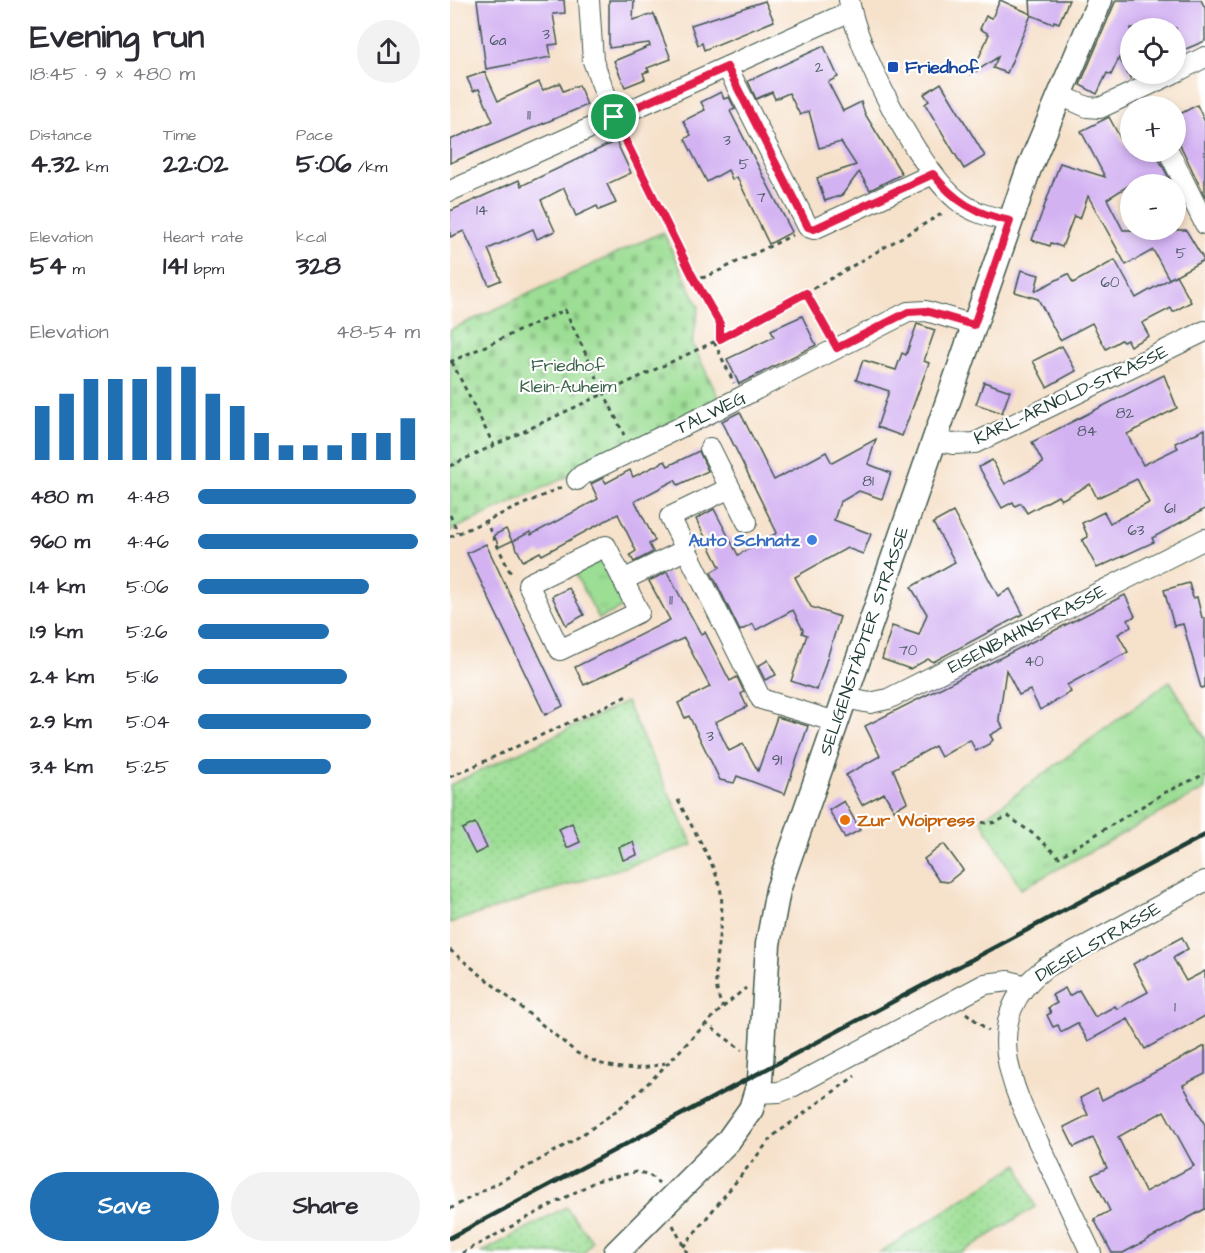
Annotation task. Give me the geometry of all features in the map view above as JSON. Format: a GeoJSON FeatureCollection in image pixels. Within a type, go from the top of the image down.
{"type":"FeatureCollection","features":[{"type":"Feature","properties":{"kind":"main road","name":"SELIGENSTÄDTER STRASSE"},"geometry":{"type":"LineString","coordinates":[[616,1253],[668,1198],[728,1141],[743,1123],[757,1093],[763,1053],[770,926],[778,890],[1010,221],[1100,0]]}},
{"type":"Feature","properties":{"kind":"street"},"geometry":{"type":"LineString","coordinates":[[589,0],[593,61],[614,117]]}},
{"type":"Feature","properties":{"kind":"street"},"geometry":{"type":"LineString","coordinates":[[450,191],[727,67],[850,6],[862,47],[878,81],[933,174],[955,199],[977,212],[1010,221]]}},
{"type":"Feature","properties":{"kind":"street"},"geometry":{"type":"LineString","coordinates":[[1186,67],[1205,57]]}},
{"type":"Feature","properties":{"kind":"street"},"geometry":{"type":"LineString","coordinates":[[727,67],[808,227],[814,229],[933,174]]}},
{"type":"Feature","properties":{"kind":"street"},"geometry":{"type":"LineString","coordinates":[[1145,96],[1160,84]]}},
{"type":"Feature","properties":{"kind":"street"},"geometry":{"type":"LineString","coordinates":[[1060,95],[1087,107],[1100,108],[1120,103]]}},
{"type":"Feature","properties":{"kind":"street"},"geometry":{"type":"LineString","coordinates":[[1174,162],[1205,224]]}},
{"type":"Feature","properties":{"kind":"street","name":"TALWEG"},"geometry":{"type":"LineString","coordinates":[[578,480],[582,475],[908,312],[926,311],[974,325]]}},
{"type":"Feature","properties":{"kind":"street","name":"KARL-ARNOLD-STRASSE"},"geometry":{"type":"LineString","coordinates":[[934,440],[953,444],[975,443],[1205,331]]}},
{"type":"Feature","properties":{"kind":"street"},"geometry":{"type":"LineString","coordinates":[[710,448],[747,522]]}},
{"type":"Feature","properties":{"kind":"street"},"geometry":{"type":"LineString","coordinates":[[730,488],[670,517],[760,699],[836,722]]}},
{"type":"Feature","properties":{"kind":"street","name":"EISENBAHNSTRASSE"},"geometry":{"type":"LineString","coordinates":[[845,698],[870,703],[888,699],[1205,539]]}},
{"type":"Feature","properties":{"kind":"street"},"geometry":{"type":"LineString","coordinates":[[606,546],[623,580],[639,612],[560,650],[528,584],[606,546]]}},
{"type":"Feature","properties":{"kind":"street"},"geometry":{"type":"LineString","coordinates":[[623,580],[687,549]]}},
{"type":"Feature","properties":{"kind":"street","name":"DIESELSTRASSE"},"geometry":{"type":"LineString","coordinates":[[1091,1253],[1014,1088],[1005,1044],[1012,1011],[1026,986],[1052,964],[1205,881]]}},
{"type":"Feature","properties":{"kind":"street"},"geometry":{"type":"LineString","coordinates":[[757,1093],[779,1092],[790,1088],[973,989],[995,981],[1010,981],[1026,986]]}},
{"type":"Feature","properties":{"kind":"path"},"geometry":{"type":"LineString","coordinates":[[614,117],[720,324],[720,339]]}},
{"type":"Feature","properties":{"kind":"path"},"geometry":{"type":"LineString","coordinates":[[450,466],[720,339],[942,215],[955,199]]}},
{"type":"Feature","properties":{"kind":"path"},"geometry":{"type":"LineString","coordinates":[[695,279],[706,277],[808,227]]}},
{"type":"Feature","properties":{"kind":"path"},"geometry":{"type":"LineString","coordinates":[[806,293],[837,348]]}},
{"type":"Feature","properties":{"kind":"path"},"geometry":{"type":"LineString","coordinates":[[494,446],[451,362],[565,310],[624,436]]}},
{"type":"Feature","properties":{"kind":"path"},"geometry":{"type":"LineString","coordinates":[[714,342],[733,381]]}},
{"type":"Feature","properties":{"kind":"path"},"geometry":{"type":"LineString","coordinates":[[450,537],[578,480]]}},
{"type":"Feature","properties":{"kind":"path"},"geometry":{"type":"LineString","coordinates":[[450,515],[458,533]]}},
{"type":"Feature","properties":{"kind":"path"},"geometry":{"type":"LineString","coordinates":[[485,520],[512,576],[528,584]]}},
{"type":"Feature","properties":{"kind":"path"},"geometry":{"type":"LineString","coordinates":[[450,777],[627,696]]}},
{"type":"Feature","properties":{"kind":"path"},"geometry":{"type":"LineString","coordinates":[[974,818],[981,823],[992,824],[1008,816],[1036,836],[1059,857],[1164,793],[1205,774]]}},
{"type":"Feature","properties":{"kind":"path"},"geometry":{"type":"LineString","coordinates":[[678,800],[714,873],[721,893],[715,978],[723,1008]]}},
{"type":"Feature","properties":{"kind":"path"},"geometry":{"type":"LineString","coordinates":[[450,950],[577,1053],[590,1060],[625,1069],[648,1068],[666,1062]]}},
{"type":"Feature","properties":{"kind":"path"},"geometry":{"type":"LineString","coordinates":[[450,1209],[600,1123],[628,1101],[705,1023],[766,972]]}},
{"type":"Feature","properties":{"kind":"path"},"geometry":{"type":"LineString","coordinates":[[945,1004],[972,1017],[1005,1044]]}},
{"type":"Feature","properties":{"kind":"path"},"geometry":{"type":"LineString","coordinates":[[705,1023],[727,1042],[744,1051]]}},
{"type":"Feature","properties":{"kind":"path"},"geometry":{"type":"LineString","coordinates":[[683,1247],[773,1136],[864,1069]]}},
{"type":"Feature","properties":{"kind":"path"},"geometry":{"type":"LineString","coordinates":[[462,1253],[596,1181],[636,1172],[648,1174],[656,1179],[668,1198],[671,1222],[687,1253]]}},
{"type":"Feature","properties":{"kind":"green space","name":"Friedhof Klein-Auheim"},"geometry":{"type":"Polygon","coordinates":[[[663,232],[699,307],[692,343],[722,405],[450,531],[450,330],[663,232]]]}},
{"type":"Feature","properties":{"kind":"green space"},"geometry":{"type":"Polygon","coordinates":[[[602,560],[625,606],[599,619],[575,573],[602,560]]]}},
{"type":"Feature","properties":{"kind":"green space"},"geometry":{"type":"Polygon","coordinates":[[[1170,681],[1205,738],[1205,789],[1021,889],[981,820],[1170,681]]]}},
{"type":"Feature","properties":{"kind":"green space"},"geometry":{"type":"Polygon","coordinates":[[[626,702],[693,845],[450,923],[450,785],[626,702]]]}},
{"type":"Feature","properties":{"kind":"green space"},"geometry":{"type":"Polygon","coordinates":[[[1018,1164],[1035,1207],[961,1253],[879,1253],[1018,1164]]]}},
{"type":"Feature","properties":{"kind":"green space"},"geometry":{"type":"Polygon","coordinates":[[[566,1207],[592,1241],[584,1253],[481,1253],[566,1207]]]}},
{"type":"Feature","properties":{"kind":"building"},"geometry":{"type":"Polygon","coordinates":[[[477,0],[564,0],[565,13],[553,14],[558,44],[549,45],[551,57],[486,69],[477,0]]]}},
{"type":"Feature","properties":{"kind":"building"},"geometry":{"type":"Polygon","coordinates":[[[609,0],[634,0],[633,20],[654,14],[671,59],[647,68],[649,71],[643,73],[645,79],[625,87],[614,61],[650,46],[649,43],[609,48],[609,0]]]}},
{"type":"Feature","properties":{"kind":"building"},"geometry":{"type":"Polygon","coordinates":[[[1000,0],[1031,14],[1030,0],[1069,0],[1059,23],[1054,21],[1053,24],[1031,15],[1007,73],[993,68],[998,57],[972,74],[989,34],[980,29],[986,16],[992,18],[1000,0]]]}},
{"type":"Feature","properties":{"kind":"building"},"geometry":{"type":"Polygon","coordinates":[[[1116,0],[1201,0],[1205,8],[1205,41],[1186,49],[1186,18],[1120,18],[1120,60],[1119,58],[1111,75],[1107,73],[1097,94],[1080,85],[1116,0]]]}},
{"type":"Feature","properties":{"kind":"building"},"geometry":{"type":"Polygon","coordinates":[[[765,1],[774,21],[704,50],[702,43],[698,45],[691,25],[765,1]]]}},
{"type":"Feature","properties":{"kind":"building"},"geometry":{"type":"Polygon","coordinates":[[[824,46],[838,77],[828,82],[843,111],[861,102],[865,114],[902,174],[870,190],[859,172],[842,195],[825,201],[817,178],[856,165],[841,142],[819,148],[809,111],[800,115],[789,93],[775,99],[772,92],[756,99],[748,81],[824,46]]]}},
{"type":"Feature","properties":{"kind":"building"},"geometry":{"type":"Polygon","coordinates":[[[485,72],[498,101],[539,82],[543,90],[560,83],[563,91],[579,85],[587,105],[450,163],[450,140],[493,121],[479,89],[473,91],[467,78],[485,72]]]}},
{"type":"Feature","properties":{"kind":"building"},"geometry":{"type":"Polygon","coordinates":[[[941,83],[985,156],[964,169],[925,104],[929,101],[924,94],[941,83]]]}},
{"type":"Feature","properties":{"kind":"building"},"geometry":{"type":"Polygon","coordinates":[[[721,92],[724,99],[729,97],[735,109],[730,111],[792,232],[769,244],[737,177],[732,179],[728,170],[707,182],[685,139],[691,135],[683,121],[705,110],[701,102],[721,92]]]}},
{"type":"Feature","properties":{"kind":"building"},"geometry":{"type":"Polygon","coordinates":[[[1197,105],[1205,122],[1205,197],[1186,157],[1186,111],[1197,105]]]}},
{"type":"Feature","properties":{"kind":"building"},"geometry":{"type":"Polygon","coordinates":[[[1109,117],[1120,138],[1120,162],[1160,162],[1167,174],[1120,174],[1120,191],[1107,199],[1120,224],[1120,240],[1186,240],[1186,230],[1204,260],[1169,279],[1153,250],[1126,265],[1088,196],[1080,219],[1074,216],[1062,247],[1032,240],[1060,163],[1105,177],[1081,131],[1109,117]]]}},
{"type":"Feature","properties":{"kind":"building"},"geometry":{"type":"Polygon","coordinates":[[[616,141],[631,173],[607,184],[616,203],[599,210],[597,206],[576,216],[564,188],[541,200],[555,231],[537,239],[533,229],[488,249],[501,280],[489,285],[464,231],[450,237],[450,211],[519,180],[521,186],[616,141]]]}},
{"type":"Feature","properties":{"kind":"building"},"geometry":{"type":"Polygon","coordinates":[[[1115,260],[1136,298],[1176,275],[1191,302],[1173,312],[1171,308],[1142,323],[1149,336],[1130,346],[1127,340],[1123,342],[1121,340],[1106,349],[1092,323],[1060,340],[1038,299],[1015,292],[1021,270],[1039,275],[1035,291],[1068,274],[1073,283],[1115,260]]]}},
{"type":"Feature","properties":{"kind":"building"},"geometry":{"type":"Polygon","coordinates":[[[802,316],[816,345],[739,384],[727,359],[774,337],[771,330],[802,316]]]}},
{"type":"Feature","properties":{"kind":"building"},"geometry":{"type":"Polygon","coordinates":[[[917,324],[935,330],[924,361],[929,363],[902,436],[877,427],[889,391],[856,380],[863,360],[896,370],[902,353],[906,355],[917,324]]]}},
{"type":"Feature","properties":{"kind":"building"},"geometry":{"type":"Polygon","coordinates":[[[1062,346],[1076,371],[1047,387],[1033,361],[1062,346]]]}},
{"type":"Feature","properties":{"kind":"building"},"geometry":{"type":"Polygon","coordinates":[[[1164,375],[1177,408],[1127,434],[1143,465],[1178,448],[1175,443],[1205,429],[1205,509],[1152,538],[1154,542],[1097,568],[1082,540],[1088,537],[1082,523],[1104,512],[1110,523],[1149,503],[1137,479],[1097,498],[1090,484],[1061,500],[1058,496],[1027,513],[1021,503],[1015,506],[1013,502],[1002,508],[979,467],[992,460],[1005,484],[1043,463],[1032,442],[1164,375]]]}},
{"type":"Feature","properties":{"kind":"building"},"geometry":{"type":"Polygon","coordinates":[[[984,382],[1010,391],[1002,413],[976,404],[984,382]]]}},
{"type":"Feature","properties":{"kind":"building"},"geometry":{"type":"Polygon","coordinates":[[[740,412],[774,480],[826,452],[832,463],[876,439],[868,464],[891,473],[882,499],[859,491],[840,502],[834,520],[871,534],[863,554],[847,548],[795,577],[811,607],[840,617],[817,690],[791,681],[807,635],[802,633],[803,630],[793,610],[756,630],[753,624],[740,631],[711,572],[720,567],[696,519],[714,509],[738,555],[777,533],[722,421],[740,412]]]}},
{"type":"Feature","properties":{"kind":"building"},"geometry":{"type":"Polygon","coordinates":[[[699,451],[708,471],[678,485],[675,480],[635,501],[655,541],[649,544],[653,552],[634,562],[630,555],[636,551],[618,514],[542,555],[540,552],[523,561],[513,541],[530,532],[531,535],[598,499],[591,484],[603,478],[606,483],[630,470],[633,477],[665,461],[668,466],[699,451]]]}},
{"type":"Feature","properties":{"kind":"building"},"geometry":{"type":"Polygon","coordinates":[[[953,512],[998,596],[1010,589],[1023,614],[933,662],[928,659],[910,669],[882,659],[892,626],[919,635],[927,614],[911,587],[955,562],[933,523],[953,512]]]}},
{"type":"Feature","properties":{"kind":"building"},"geometry":{"type":"Polygon","coordinates":[[[506,529],[512,541],[499,547],[494,535],[506,529]]]}},
{"type":"Feature","properties":{"kind":"building"},"geometry":{"type":"Polygon","coordinates":[[[486,544],[563,706],[545,715],[467,553],[486,544]]]}},
{"type":"Feature","properties":{"kind":"building"},"geometry":{"type":"Polygon","coordinates":[[[667,572],[701,634],[705,632],[730,681],[737,677],[744,692],[741,694],[747,707],[715,722],[729,751],[743,744],[758,771],[777,717],[808,726],[785,794],[737,776],[734,783],[720,780],[689,716],[685,718],[678,703],[710,687],[684,638],[584,685],[575,667],[670,620],[649,581],[667,572]]]}},
{"type":"Feature","properties":{"kind":"building"},"geometry":{"type":"Polygon","coordinates":[[[1189,583],[1193,598],[1197,597],[1202,618],[1205,618],[1205,687],[1201,688],[1183,624],[1174,626],[1164,590],[1189,583]]]}},
{"type":"Feature","properties":{"kind":"building"},"geometry":{"type":"Polygon","coordinates":[[[569,588],[584,615],[566,625],[552,596],[569,588]]]}},
{"type":"Feature","properties":{"kind":"building"},"geometry":{"type":"Polygon","coordinates":[[[1125,595],[1135,616],[1128,620],[1131,627],[1118,634],[1128,652],[1067,685],[1071,692],[1040,710],[1030,690],[1019,695],[1006,670],[999,719],[1003,728],[990,735],[993,740],[989,744],[976,751],[970,740],[941,757],[935,746],[893,769],[907,802],[894,810],[884,793],[862,805],[846,775],[880,756],[865,726],[1125,595]]]}},
{"type":"Feature","properties":{"kind":"building"},"geometry":{"type":"Polygon","coordinates":[[[768,660],[776,675],[765,680],[758,666],[768,660]]]}},
{"type":"Feature","properties":{"kind":"building","name":"Zur Woipress"},"geometry":{"type":"Polygon","coordinates":[[[844,801],[860,830],[845,838],[829,810],[844,801]]]}},
{"type":"Feature","properties":{"kind":"building"},"geometry":{"type":"Polygon","coordinates":[[[475,823],[487,848],[475,854],[462,829],[475,823]]]}},
{"type":"Feature","properties":{"kind":"building"},"geometry":{"type":"Polygon","coordinates":[[[572,823],[580,842],[567,848],[559,829],[572,823]]]}},
{"type":"Feature","properties":{"kind":"building"},"geometry":{"type":"Polygon","coordinates":[[[633,842],[637,855],[623,860],[619,847],[633,842]]]}},
{"type":"Feature","properties":{"kind":"building"},"geometry":{"type":"Polygon","coordinates":[[[944,844],[963,870],[948,882],[939,881],[924,859],[944,844]]]}},
{"type":"Feature","properties":{"kind":"building"},"geometry":{"type":"Polygon","coordinates":[[[1182,937],[1188,949],[1173,958],[1186,981],[1205,971],[1205,1016],[1145,1049],[1128,1019],[1088,1041],[1077,1023],[1061,1032],[1058,1025],[1053,1027],[1047,1015],[1051,1013],[1048,1008],[1057,1003],[1052,995],[1065,988],[1069,996],[1079,990],[1095,1017],[1115,1006],[1117,1009],[1148,992],[1133,964],[1182,937]]]}},
{"type":"Feature","properties":{"kind":"building"},"geometry":{"type":"Polygon","coordinates":[[[1205,1046],[1205,1074],[1183,1085],[1205,1125],[1205,1209],[1123,1253],[1112,1253],[1094,1219],[1110,1211],[1092,1175],[1107,1168],[1093,1138],[1074,1147],[1064,1127],[1088,1115],[1080,1098],[1097,1089],[1102,1100],[1205,1046]],[[1164,1111],[1118,1137],[1145,1192],[1194,1166],[1164,1111]]]}},
{"type":"Feature","properties":{"kind":"railway"},"geometry":{"type":"LineString","coordinates":[[450,1238],[1205,835]]}},
{"type":"Feature","properties":{"kind":"place","name":"Friedhof"},"geometry":{"type":"Point","coordinates":[893,67]}},
{"type":"Feature","properties":{"kind":"place","name":"Auto Schnatz"},"geometry":{"type":"Point","coordinates":[812,540]}},
{"type":"Feature","properties":{"kind":"place","name":"Zur Woipress"},"geometry":{"type":"Point","coordinates":[845,820]}},
{"type":"Feature","properties":{"kind":"route"},"geometry":{"type":"LineString","coordinates":[[727,67],[808,227],[814,229],[933,174],[955,199],[968,208],[1010,221],[974,325],[926,311],[908,312],[837,348],[806,293],[720,339],[720,324],[692,275],[614,117],[727,67]]}}]}
